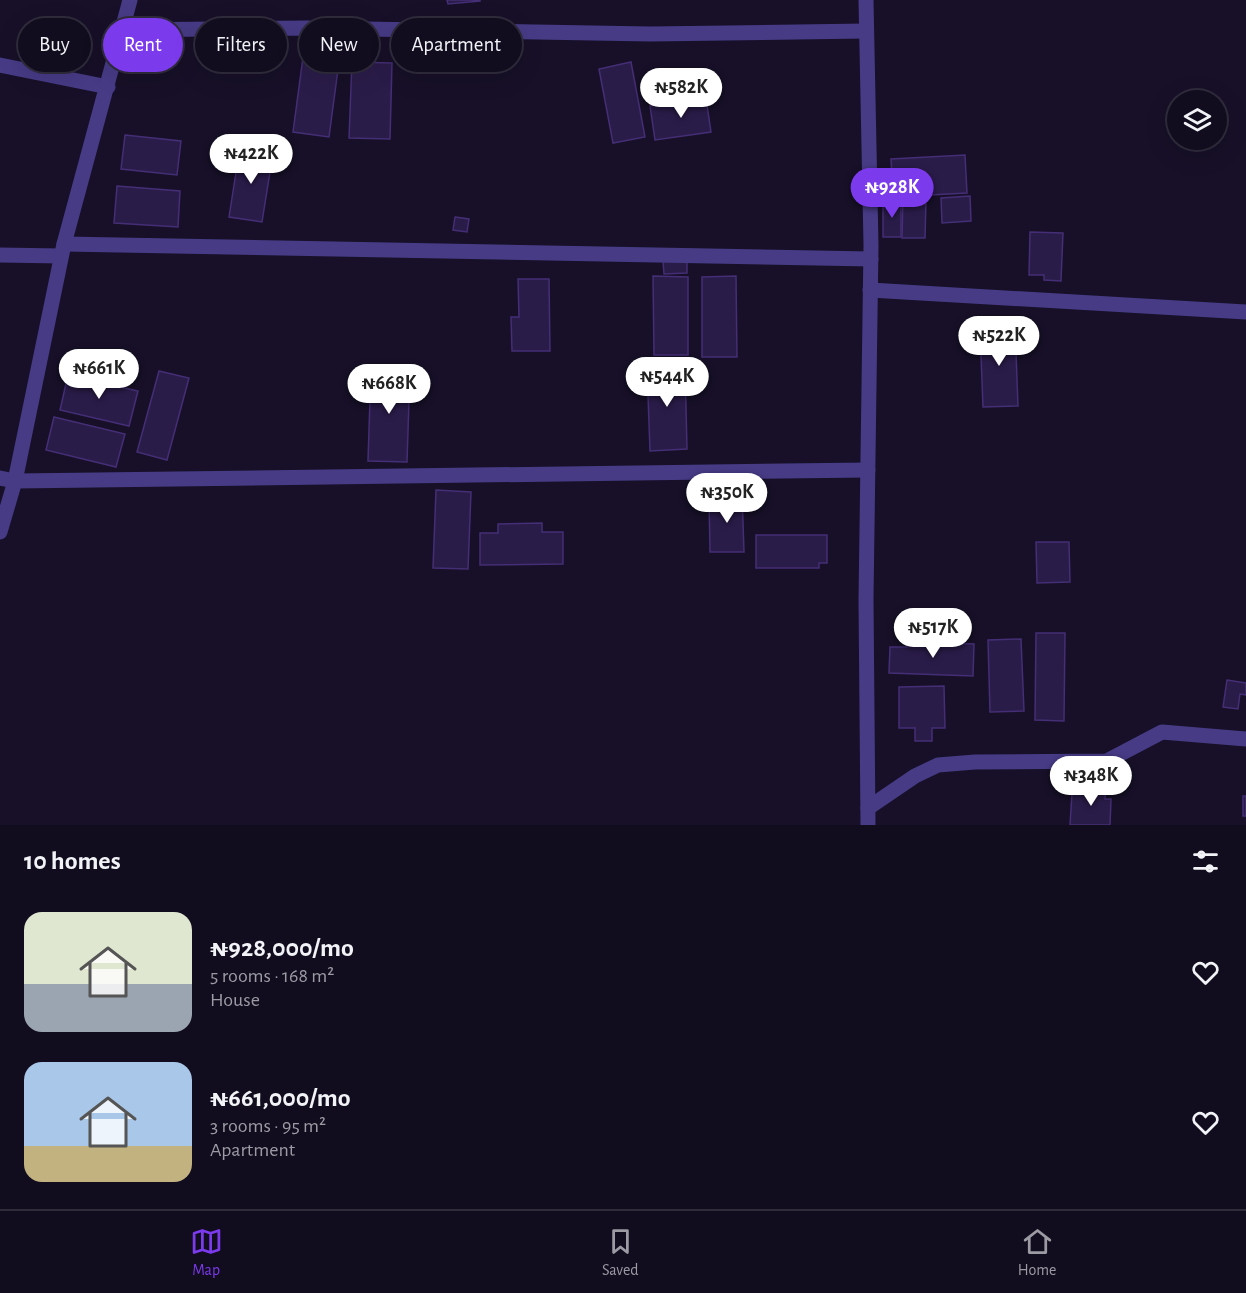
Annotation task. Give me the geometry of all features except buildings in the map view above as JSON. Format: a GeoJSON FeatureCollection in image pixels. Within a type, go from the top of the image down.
{"type":"FeatureCollection","features":[{"type":"Feature","properties":{"kind":"street"},"geometry":{"type":"LineString","coordinates":[[126,18],[130,0]]}},
{"type":"Feature","properties":{"kind":"street"},"geometry":{"type":"LineString","coordinates":[[866,0],[871,259],[866,599],[868,825]]}},
{"type":"Feature","properties":{"kind":"street"},"geometry":{"type":"LineString","coordinates":[[183,29],[307,28],[650,34],[866,31]]}},
{"type":"Feature","properties":{"kind":"street"},"geometry":{"type":"LineString","coordinates":[[0,65],[108,87]]}},
{"type":"Feature","properties":{"kind":"street"},"geometry":{"type":"LineString","coordinates":[[0,532],[7,480],[62,250],[112,72]]}},
{"type":"Feature","properties":{"kind":"street"},"geometry":{"type":"LineString","coordinates":[[0,255],[62,250],[871,259]]}},
{"type":"Feature","properties":{"kind":"street"},"geometry":{"type":"LineString","coordinates":[[870,290],[1246,312]]}},
{"type":"Feature","properties":{"kind":"street"},"geometry":{"type":"LineString","coordinates":[[7,480],[867,470]]}},
{"type":"Feature","properties":{"kind":"street"},"geometry":{"type":"LineString","coordinates":[[868,808],[915,776],[938,765],[975,762],[1107,761],[1162,732],[1246,739]]}}]}
